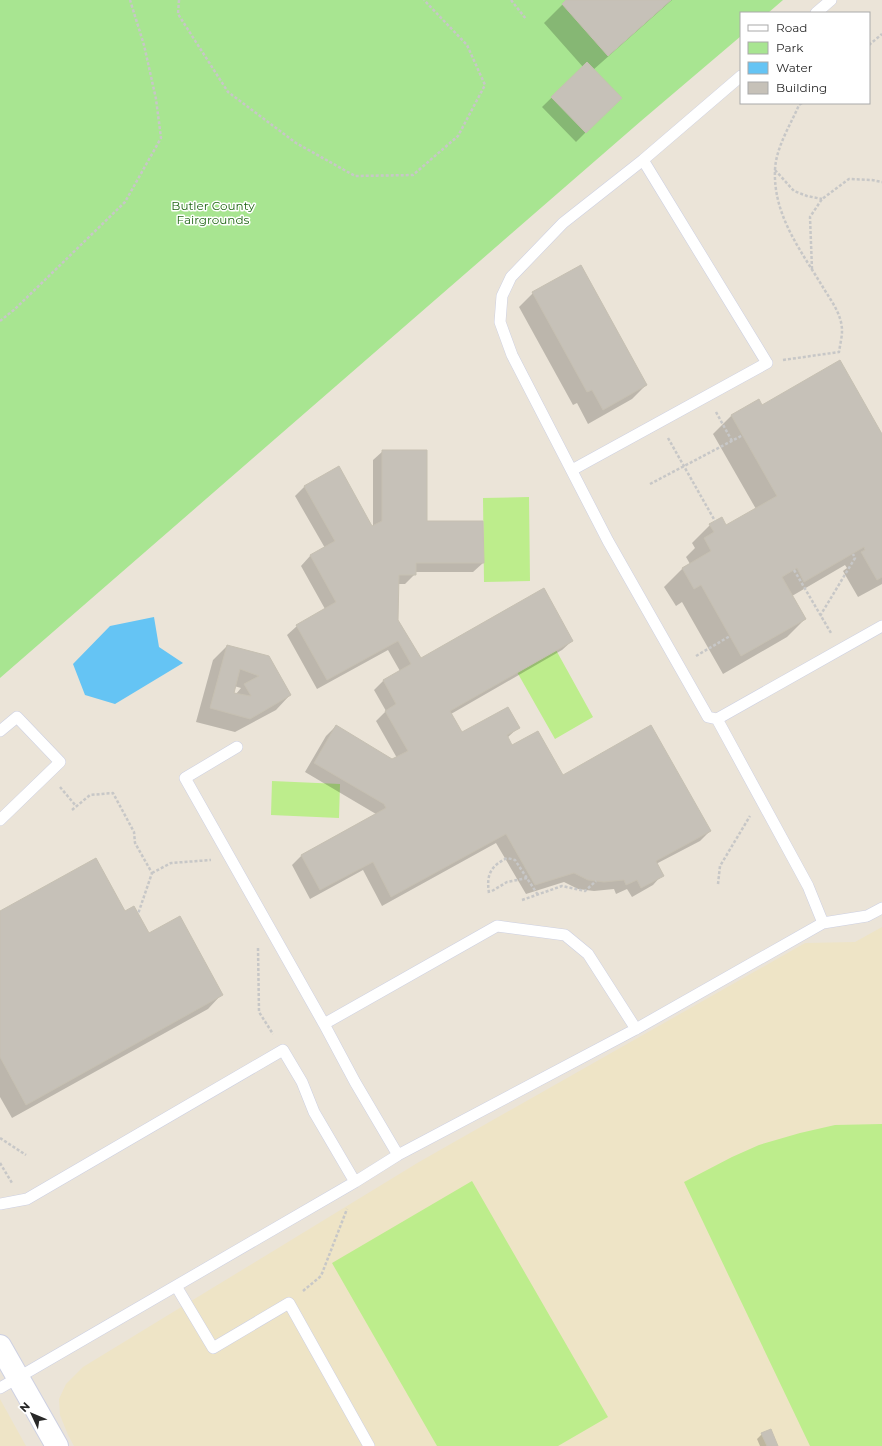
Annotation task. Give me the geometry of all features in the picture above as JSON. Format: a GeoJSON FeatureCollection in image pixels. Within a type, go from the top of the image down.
{"type":"FeatureCollection","features":[{"type":"Feature","properties":{"kind":"street"},"geometry":{"type":"LineString","coordinates":[[0,1346],[57,1446]]}},
{"type":"Feature","properties":{"kind":"lane"},"geometry":{"type":"LineString","coordinates":[[817,12],[831,0]]}},
{"type":"Feature","properties":{"kind":"lane"},"geometry":{"type":"LineString","coordinates":[[740,77],[643,160],[563,223],[511,277],[502,296],[500,322],[512,355],[608,541],[708,717],[718,719],[882,626]]}},
{"type":"Feature","properties":{"kind":"lane"},"geometry":{"type":"LineString","coordinates":[[572,470],[766,363],[643,160]]}},
{"type":"Feature","properties":{"kind":"lane"},"geometry":{"type":"LineString","coordinates":[[0,731],[17,717],[60,762],[0,820]]}},
{"type":"Feature","properties":{"kind":"lane"},"geometry":{"type":"LineString","coordinates":[[718,719],[808,886],[823,923]]}},
{"type":"Feature","properties":{"kind":"lane"},"geometry":{"type":"LineString","coordinates":[[237,747],[185,778],[324,1024],[355,1082],[398,1155]]}},
{"type":"Feature","properties":{"kind":"lane"},"geometry":{"type":"LineString","coordinates":[[0,1388],[356,1182],[398,1155],[636,1029],[823,923],[867,916],[882,908]]}},
{"type":"Feature","properties":{"kind":"lane"},"geometry":{"type":"LineString","coordinates":[[324,1024],[497,926],[565,935],[588,954],[636,1029]]}},
{"type":"Feature","properties":{"kind":"lane"},"geometry":{"type":"LineString","coordinates":[[0,1204],[27,1198],[283,1050],[302,1082],[314,1112],[356,1182]]}},
{"type":"Feature","properties":{"kind":"lane"},"geometry":{"type":"LineString","coordinates":[[176,1286],[213,1348],[289,1303],[368,1446]]}},
{"type":"Feature","properties":{"kind":"path"},"geometry":{"type":"LineString","coordinates":[[0,321],[15,309],[125,202],[161,138],[156,99],[144,45],[130,0]]}},
{"type":"Feature","properties":{"kind":"path"},"geometry":{"type":"LineString","coordinates":[[179,0],[178,14],[228,92],[296,143],[355,176],[413,175],[458,136],[485,85],[467,45],[424,0]]}},
{"type":"Feature","properties":{"kind":"path"},"geometry":{"type":"LineString","coordinates":[[511,0],[526,19]]}},
{"type":"Feature","properties":{"kind":"path"},"geometry":{"type":"LineString","coordinates":[[870,44],[882,34]]}},
{"type":"Feature","properties":{"kind":"path"},"geometry":{"type":"LineString","coordinates":[[766,363],[839,352],[842,330],[837,310],[795,244],[785,222],[777,196],[775,170],[779,149],[801,104]]}},
{"type":"Feature","properties":{"kind":"path"},"geometry":{"type":"LineString","coordinates":[[775,170],[794,191],[807,196],[822,199]]}},
{"type":"Feature","properties":{"kind":"path"},"geometry":{"type":"LineString","coordinates":[[812,269],[810,217],[822,199],[849,179],[882,182]]}},
{"type":"Feature","properties":{"kind":"path"},"geometry":{"type":"LineString","coordinates":[[707,396],[732,441]]}},
{"type":"Feature","properties":{"kind":"path"},"geometry":{"type":"LineString","coordinates":[[658,422],[715,521]]}},
{"type":"Feature","properties":{"kind":"path"},"geometry":{"type":"LineString","coordinates":[[650,484],[743,435]]}},
{"type":"Feature","properties":{"kind":"path"},"geometry":{"type":"LineString","coordinates":[[820,616],[854,558],[853,554]]}},
{"type":"Feature","properties":{"kind":"path"},"geometry":{"type":"LineString","coordinates":[[794,570],[831,633]]}},
{"type":"Feature","properties":{"kind":"path"},"geometry":{"type":"LineString","coordinates":[[696,656],[730,636]]}},
{"type":"Feature","properties":{"kind":"path"},"geometry":{"type":"LineString","coordinates":[[48,774],[76,806]]}},
{"type":"Feature","properties":{"kind":"path"},"geometry":{"type":"LineString","coordinates":[[72,810],[90,795],[113,792],[134,832],[135,843],[152,872]]}},
{"type":"Feature","properties":{"kind":"path"},"geometry":{"type":"LineString","coordinates":[[718,884],[720,866],[751,815]]}},
{"type":"Feature","properties":{"kind":"path"},"geometry":{"type":"LineString","coordinates":[[138,914],[152,872],[170,863],[230,857]]}},
{"type":"Feature","properties":{"kind":"path"},"geometry":{"type":"LineString","coordinates":[[489,893],[489,874],[496,864],[507,858],[515,860],[538,895]]}},
{"type":"Feature","properties":{"kind":"path"},"geometry":{"type":"LineString","coordinates":[[492,891],[507,882],[527,878]]}},
{"type":"Feature","properties":{"kind":"path"},"geometry":{"type":"LineString","coordinates":[[522,900],[562,886],[585,891],[596,881]]}},
{"type":"Feature","properties":{"kind":"path"},"geometry":{"type":"LineString","coordinates":[[258,948],[259,1012],[283,1050]]}},
{"type":"Feature","properties":{"kind":"path"},"geometry":{"type":"LineString","coordinates":[[0,1138],[26,1155]]}},
{"type":"Feature","properties":{"kind":"path"},"geometry":{"type":"LineString","coordinates":[[289,1303],[321,1276],[349,1205],[356,1182]]}},
{"type":"Feature","properties":{"kind":"shaded area"},"geometry":{"type":"Polygon","coordinates":[[[882,927],[882,1446],[74,1446],[60,1415],[59,1399],[66,1384],[83,1367],[419,1162],[805,943],[855,942],[882,927]]]}},
{"type":"Feature","properties":{"kind":"shaded area"},"geometry":{"type":"Polygon","coordinates":[[[0,1399],[26,1446],[0,1446],[0,1399]]]}},
{"type":"Feature","properties":{"kind":"green space","name":"Butler County Fairgrounds"},"geometry":{"type":"Polygon","coordinates":[[[0,0],[783,0],[769,12],[740,12],[740,37],[641,121],[0,678],[0,0]]]}},
{"type":"Feature","properties":{"kind":"green space"},"geometry":{"type":"Polygon","coordinates":[[[529,497],[530,581],[484,582],[483,498],[529,497]]]}},
{"type":"Feature","properties":{"kind":"green space"},"geometry":{"type":"Polygon","coordinates":[[[556,650],[593,717],[555,739],[517,672],[556,650]]]}},
{"type":"Feature","properties":{"kind":"green space"},"geometry":{"type":"Polygon","coordinates":[[[272,781],[340,784],[339,818],[271,815],[272,781]]]}},
{"type":"Feature","properties":{"kind":"green space"},"geometry":{"type":"Polygon","coordinates":[[[882,1124],[882,1446],[810,1446],[684,1182],[759,1145],[835,1125],[882,1124]]]}},
{"type":"Feature","properties":{"kind":"green space"},"geometry":{"type":"Polygon","coordinates":[[[472,1181],[608,1417],[558,1446],[437,1446],[332,1263],[472,1181]]]}},
{"type":"Feature","properties":{"kind":"water"},"geometry":{"type":"Polygon","coordinates":[[[154,617],[159,647],[183,663],[115,704],[85,695],[73,664],[110,626],[154,617]]]}},
{"type":"Feature","properties":{"kind":"building"},"geometry":{"type":"Polygon","coordinates":[[[566,0],[671,0],[608,56],[562,4],[566,0]]]}},
{"type":"Feature","properties":{"kind":"building"},"geometry":{"type":"Polygon","coordinates":[[[587,62],[622,98],[586,133],[551,97],[587,62]]]}},
{"type":"Feature","properties":{"kind":"building"},"geometry":{"type":"Polygon","coordinates":[[[581,265],[647,385],[603,410],[592,390],[587,392],[532,292],[581,265]]]}},
{"type":"Feature","properties":{"kind":"building"},"geometry":{"type":"Polygon","coordinates":[[[840,360],[882,434],[882,577],[877,580],[861,552],[865,550],[864,547],[804,582],[797,568],[782,577],[806,619],[741,656],[701,585],[694,589],[682,568],[711,551],[704,538],[714,532],[709,524],[722,517],[726,525],[777,496],[731,415],[759,399],[762,405],[840,360]]]}},
{"type":"Feature","properties":{"kind":"building"},"geometry":{"type":"Polygon","coordinates":[[[382,450],[427,450],[427,521],[483,521],[484,563],[416,563],[416,575],[399,575],[398,620],[421,658],[544,588],[573,641],[450,711],[462,732],[508,707],[520,728],[507,735],[512,745],[538,731],[563,775],[651,725],[711,831],[656,861],[664,876],[641,888],[637,880],[626,885],[624,880],[604,882],[588,880],[574,873],[535,885],[506,834],[391,897],[373,862],[320,890],[301,855],[386,808],[384,804],[314,763],[336,725],[392,759],[408,751],[385,711],[396,704],[383,680],[411,664],[398,641],[327,680],[296,625],[336,602],[310,555],[335,541],[304,486],[339,466],[372,526],[382,521],[382,450]]]}},
{"type":"Feature","properties":{"kind":"building"},"geometry":{"type":"Polygon","coordinates":[[[227,645],[269,656],[291,695],[250,719],[210,708],[227,645]],[[240,669],[234,693],[251,696],[244,684],[259,676],[240,669]]]}},
{"type":"Feature","properties":{"kind":"building"},"geometry":{"type":"Polygon","coordinates":[[[96,858],[125,911],[134,906],[149,933],[180,916],[223,995],[26,1105],[0,1057],[0,911],[96,858]]]}},
{"type":"Feature","properties":{"kind":"building"},"geometry":{"type":"Polygon","coordinates":[[[771,1429],[778,1446],[767,1446],[761,1433],[771,1429]]]}}]}
